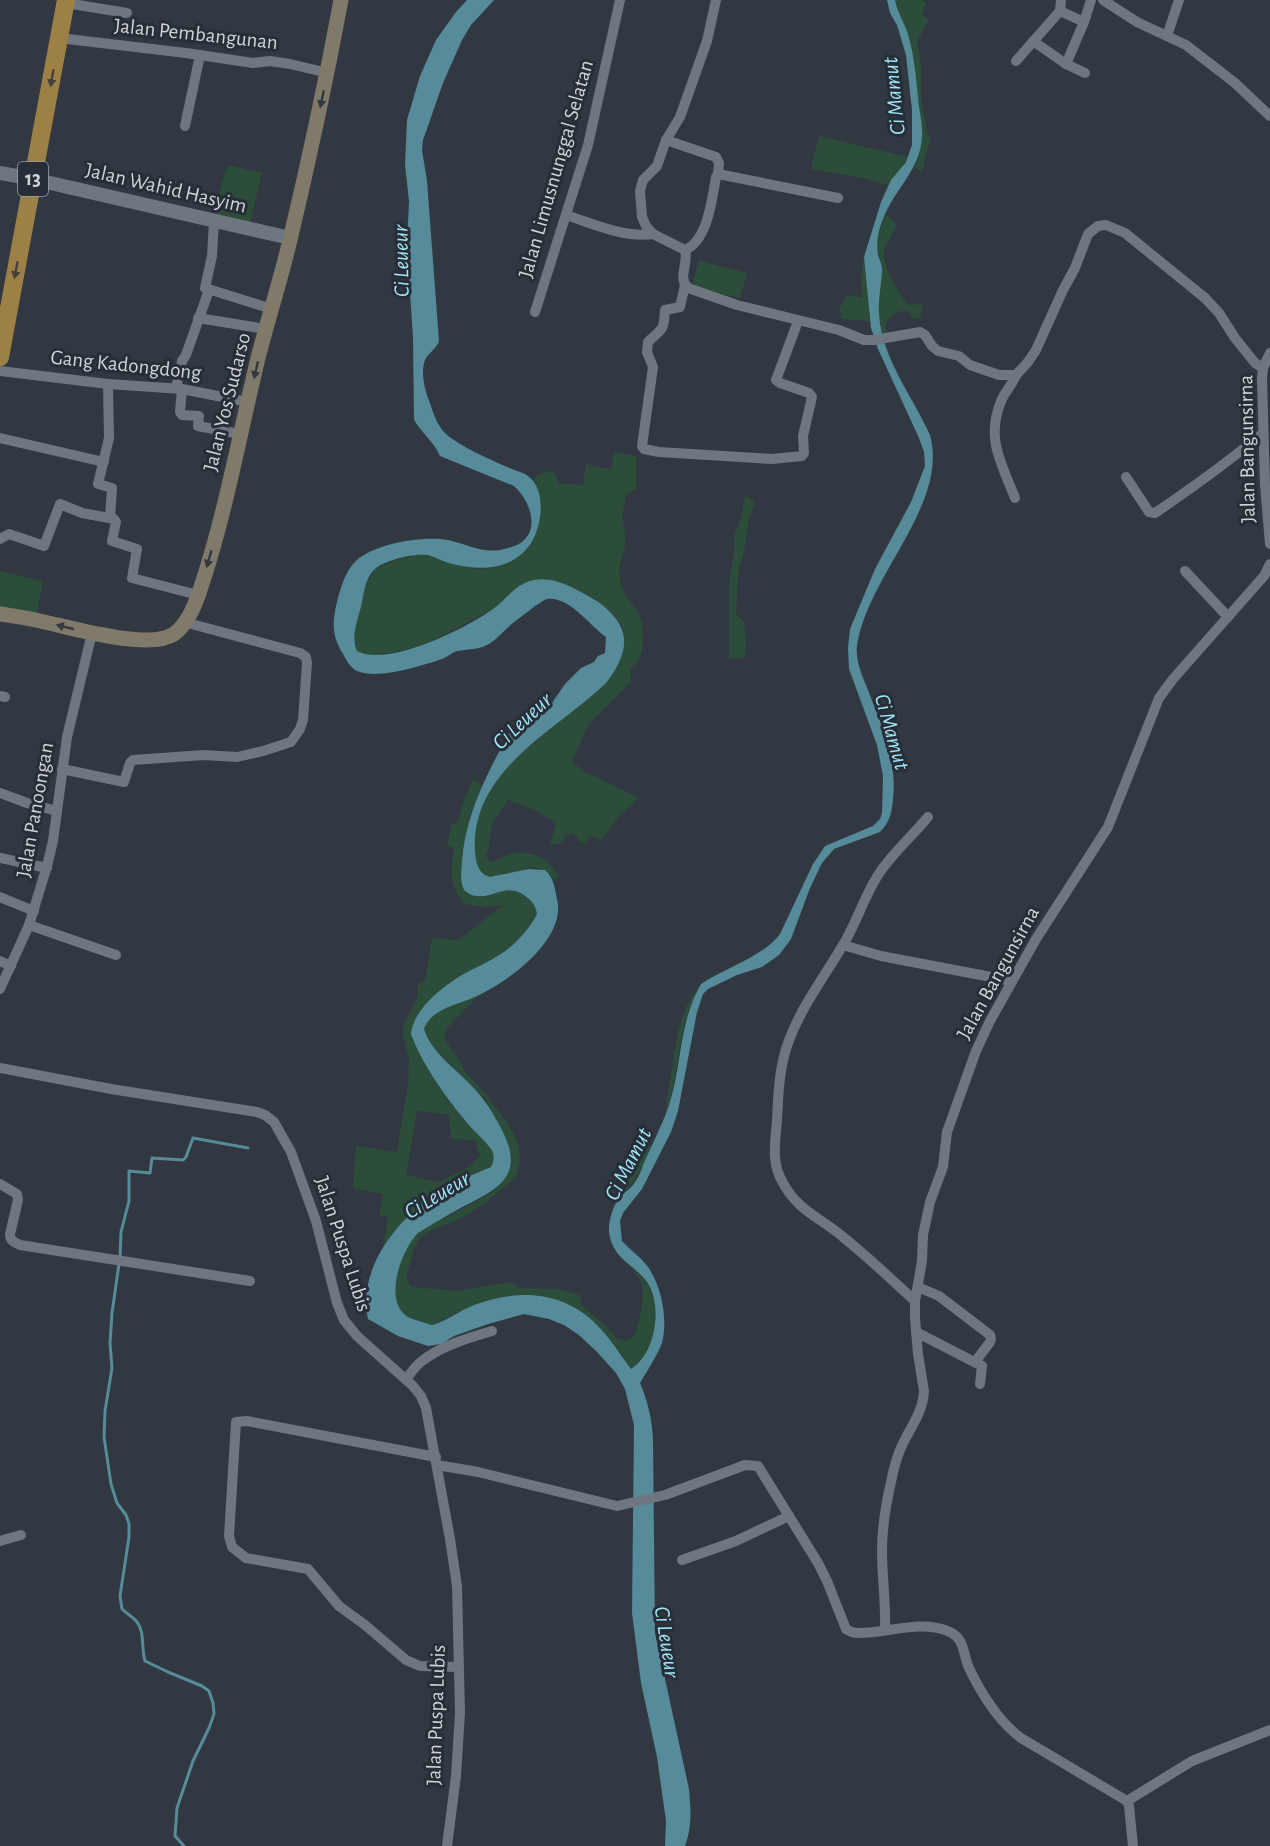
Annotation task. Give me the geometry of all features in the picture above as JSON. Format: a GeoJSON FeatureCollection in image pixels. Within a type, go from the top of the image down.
{"type":"FeatureCollection","features":[{"type":"Feature","properties":{"kind":"highway","name":"13"},"geometry":{"type":"LineString","coordinates":[[0,357],[66,1]]}},
{"type":"Feature","properties":{"kind":"main road","name":"Jalan Yos Sudarso"},"geometry":{"type":"LineString","coordinates":[[0,614],[92,633],[140,640],[158,640],[173,635],[184,622],[198,596],[218,526],[290,238],[328,73],[341,0]]}},
{"type":"Feature","properties":{"kind":"street","name":"Jalan Limusnunggal Selatan"},"geometry":{"type":"LineString","coordinates":[[535,312],[588,145],[620,0]]}},
{"type":"Feature","properties":{"kind":"street"},"geometry":{"type":"LineString","coordinates":[[685,250],[653,234],[646,226],[642,217],[640,191],[643,180],[659,162],[666,140],[680,117],[699,68],[716,0]]}},
{"type":"Feature","properties":{"kind":"street"},"geometry":{"type":"LineString","coordinates":[[1066,63],[1091,0]]}},
{"type":"Feature","properties":{"kind":"street"},"geometry":{"type":"LineString","coordinates":[[1103,0],[1137,22],[1186,45],[1235,83],[1270,116]]}},
{"type":"Feature","properties":{"kind":"street"},"geometry":{"type":"LineString","coordinates":[[1167,36],[1179,0]]}},
{"type":"Feature","properties":{"kind":"street"},"geometry":{"type":"LineString","coordinates":[[66,1],[127,13]]}},
{"type":"Feature","properties":{"kind":"street"},"geometry":{"type":"LineString","coordinates":[[1016,61],[1061,5],[1084,22]]}},
{"type":"Feature","properties":{"kind":"street","name":"Jalan Pembangunan"},"geometry":{"type":"LineString","coordinates":[[59,38],[253,63],[270,61],[328,73]]}},
{"type":"Feature","properties":{"kind":"street"},"geometry":{"type":"LineString","coordinates":[[1033,41],[1085,73]]}},
{"type":"Feature","properties":{"kind":"street"},"geometry":{"type":"LineString","coordinates":[[185,126],[200,55]]}},
{"type":"Feature","properties":{"kind":"street"},"geometry":{"type":"LineString","coordinates":[[666,140],[716,158],[719,163],[704,227],[694,244],[685,250]]}},
{"type":"Feature","properties":{"kind":"street","name":"Jalan Wahid Hasyim"},"geometry":{"type":"LineString","coordinates":[[0,173],[290,238]]}},
{"type":"Feature","properties":{"kind":"street"},"geometry":{"type":"LineString","coordinates":[[718,174],[838,198]]}},
{"type":"Feature","properties":{"kind":"street"},"geometry":{"type":"LineString","coordinates":[[566,215],[626,234],[640,236],[653,234]]}},
{"type":"Feature","properties":{"kind":"street"},"geometry":{"type":"LineString","coordinates":[[214,220],[212,256],[205,288],[272,309]]}},
{"type":"Feature","properties":{"kind":"street"},"geometry":{"type":"LineString","coordinates":[[1016,498],[996,448],[994,432],[1001,401],[1016,375],[1036,350],[1076,268],[1088,234],[1098,226],[1106,225],[1125,233],[1205,298],[1219,313],[1255,363],[1263,368]]}},
{"type":"Feature","properties":{"kind":"street"},"geometry":{"type":"LineString","coordinates":[[685,250],[683,280],[685,285],[680,307],[665,310],[664,323],[660,332],[648,342],[647,352],[653,367],[642,446],[644,449],[753,459],[802,456],[804,453],[803,436],[812,397],[809,393],[776,380],[798,321]]}},
{"type":"Feature","properties":{"kind":"street"},"geometry":{"type":"LineString","coordinates":[[685,285],[707,296],[839,330],[859,339],[880,339],[920,332],[938,351],[959,356],[970,365],[999,375],[1016,375]]}},
{"type":"Feature","properties":{"kind":"street"},"geometry":{"type":"LineString","coordinates":[[209,290],[182,361],[179,389],[180,412],[182,415],[199,416],[198,426],[240,434]]}},
{"type":"Feature","properties":{"kind":"street"},"geometry":{"type":"LineString","coordinates":[[198,318],[266,329]]}},
{"type":"Feature","properties":{"kind":"street","name":"Jalan Bangunsirna"},"geometry":{"type":"LineString","coordinates":[[1270,353],[1263,368],[1265,484],[1270,544]]}},
{"type":"Feature","properties":{"kind":"street","name":"Gang Kadongdong"},"geometry":{"type":"LineString","coordinates":[[0,371],[108,384],[179,389],[248,402]]}},
{"type":"Feature","properties":{"kind":"street"},"geometry":{"type":"LineString","coordinates":[[108,384],[109,431],[98,484],[112,488],[110,518]]}},
{"type":"Feature","properties":{"kind":"street"},"geometry":{"type":"LineString","coordinates":[[1126,477],[1149,512],[1155,513],[1211,474],[1263,433]]}},
{"type":"Feature","properties":{"kind":"street"},"geometry":{"type":"LineString","coordinates":[[0,438],[104,462]]}},
{"type":"Feature","properties":{"kind":"street"},"geometry":{"type":"LineString","coordinates":[[0,539],[9,534],[44,546],[60,504],[82,513],[110,518],[116,522],[112,542],[136,549],[132,578],[198,596]]}},
{"type":"Feature","properties":{"kind":"street","name":"Jalan Bangunsirna"},"geometry":{"type":"LineString","coordinates":[[885,1630],[882,1550],[885,1512],[891,1479],[900,1451],[921,1410],[924,1399],[916,1332],[915,1301],[922,1261],[923,1235],[930,1202],[943,1167],[947,1132],[980,1043],[1012,981],[1036,939],[1108,827],[1159,698],[1270,566]]}},
{"type":"Feature","properties":{"kind":"street"},"geometry":{"type":"LineString","coordinates":[[1185,571],[1228,617]]}},
{"type":"Feature","properties":{"kind":"street"},"geometry":{"type":"LineString","coordinates":[[62,769],[124,782],[129,765],[133,760],[204,755],[237,757],[291,742],[296,737],[303,720],[308,663],[306,657],[300,653],[184,622]]}},
{"type":"Feature","properties":{"kind":"street","name":"Jalan Panoongan"},"geometry":{"type":"LineString","coordinates":[[0,989],[29,925],[53,841],[67,737],[92,633]]}},
{"type":"Feature","properties":{"kind":"street"},"geometry":{"type":"LineString","coordinates":[[0,793],[57,811]]}},
{"type":"Feature","properties":{"kind":"street"},"geometry":{"type":"LineString","coordinates":[[915,1301],[841,1235],[796,1203],[782,1182],[774,1156],[781,1070],[786,1049],[803,1011],[843,945],[880,873],[928,817]]}},
{"type":"Feature","properties":{"kind":"street"},"geometry":{"type":"LineString","coordinates":[[0,858],[46,868]]}},
{"type":"Feature","properties":{"kind":"street"},"geometry":{"type":"LineString","coordinates":[[0,897],[34,911]]}},
{"type":"Feature","properties":{"kind":"street"},"geometry":{"type":"LineString","coordinates":[[29,925],[116,955]]}},
{"type":"Feature","properties":{"kind":"street"},"geometry":{"type":"LineString","coordinates":[[843,945],[880,956],[1012,981]]}},
{"type":"Feature","properties":{"kind":"street"},"geometry":{"type":"LineString","coordinates":[[0,961],[11,966]]}},
{"type":"Feature","properties":{"kind":"street","name":"Jalan Puspa Lubis"},"geometry":{"type":"LineString","coordinates":[[0,1068],[257,1113],[274,1122],[291,1152],[302,1179],[316,1221],[337,1303],[344,1320],[418,1391],[424,1402],[457,1586],[460,1713],[456,1776],[447,1846]]}},
{"type":"Feature","properties":{"kind":"street"},"geometry":{"type":"LineString","coordinates":[[0,1184],[17,1194],[18,1200],[10,1239],[20,1245],[250,1281]]}},
{"type":"Feature","properties":{"kind":"street"},"geometry":{"type":"LineString","coordinates":[[918,1287],[939,1296],[990,1335],[990,1342],[975,1362]]}},
{"type":"Feature","properties":{"kind":"street"},"geometry":{"type":"LineString","coordinates":[[406,1379],[418,1364],[426,1359],[454,1344],[492,1331]]}},
{"type":"Feature","properties":{"kind":"street"},"geometry":{"type":"LineString","coordinates":[[916,1332],[983,1367],[980,1384]]}},
{"type":"Feature","properties":{"kind":"street"},"geometry":{"type":"LineString","coordinates":[[458,1667],[420,1666],[412,1663],[339,1605],[308,1569],[246,1558],[232,1548],[229,1536],[236,1422],[247,1421],[436,1461],[600,1503],[624,1506],[665,1495],[737,1467],[755,1464],[760,1468],[807,1543],[827,1581],[846,1629],[857,1633],[929,1627],[956,1635],[963,1645],[969,1668],[1006,1726],[1021,1738],[1127,1801],[1133,1846]]}},
{"type":"Feature","properties":{"kind":"street"},"geometry":{"type":"LineString","coordinates":[[682,1560],[736,1541],[789,1516]]}},
{"type":"Feature","properties":{"kind":"street"},"geometry":{"type":"LineString","coordinates":[[0,1541],[21,1536]]}},
{"type":"Feature","properties":{"kind":"street"},"geometry":{"type":"LineString","coordinates":[[1127,1801],[1192,1761],[1270,1730]]}},
{"type":"Feature","properties":{"kind":"green space"},"geometry":{"type":"Polygon","coordinates":[[[895,0],[921,0],[926,3],[922,15],[929,20],[917,41],[921,65],[921,97],[927,134],[931,139],[922,172],[915,167],[920,150],[921,133],[913,59],[907,31],[895,0]]]}},
{"type":"Feature","properties":{"kind":"green space"},"geometry":{"type":"Polygon","coordinates":[[[819,136],[908,157],[888,185],[811,169],[819,136]]]}},
{"type":"Feature","properties":{"kind":"green space"},"geometry":{"type":"Polygon","coordinates":[[[228,165],[262,173],[250,222],[213,213],[228,165]]]}},
{"type":"Feature","properties":{"kind":"green space"},"geometry":{"type":"Polygon","coordinates":[[[885,214],[897,224],[884,251],[888,272],[908,305],[923,304],[920,318],[913,319],[907,312],[900,311],[889,318],[886,321],[887,336],[883,337],[878,297],[882,267],[877,247],[885,214]]]}},
{"type":"Feature","properties":{"kind":"green space"},"geometry":{"type":"Polygon","coordinates":[[[864,257],[870,321],[842,319],[839,309],[847,295],[862,298],[861,277],[864,257]]]}},
{"type":"Feature","properties":{"kind":"green space"},"geometry":{"type":"Polygon","coordinates":[[[699,261],[747,273],[740,298],[692,286],[699,261]]]}},
{"type":"Feature","properties":{"kind":"green space"},"geometry":{"type":"Polygon","coordinates":[[[614,452],[636,456],[636,489],[626,495],[622,517],[625,546],[619,568],[624,593],[639,614],[642,624],[642,650],[639,660],[630,669],[631,682],[588,725],[572,762],[583,771],[639,798],[620,815],[602,840],[590,836],[586,843],[580,842],[573,833],[565,835],[563,841],[557,844],[550,844],[556,823],[535,810],[508,800],[492,823],[488,850],[485,855],[491,862],[514,853],[528,853],[546,861],[559,877],[553,880],[547,872],[539,868],[530,868],[494,878],[486,877],[481,873],[476,860],[475,833],[479,814],[486,798],[507,768],[520,755],[606,683],[620,660],[624,638],[623,628],[606,608],[575,588],[504,599],[493,609],[423,646],[376,656],[363,654],[357,651],[354,637],[364,588],[375,569],[415,555],[429,555],[446,562],[476,569],[492,568],[513,561],[530,545],[541,502],[533,481],[536,477],[543,472],[551,472],[557,478],[558,483],[583,485],[586,464],[611,470],[614,452]]]}},
{"type":"Feature","properties":{"kind":"green space"},"geometry":{"type":"Polygon","coordinates":[[[745,496],[755,502],[749,518],[738,573],[736,614],[744,622],[745,658],[729,659],[729,582],[734,555],[734,537],[741,518],[745,496]]]}},
{"type":"Feature","properties":{"kind":"green space"},"geometry":{"type":"Polygon","coordinates":[[[0,571],[43,581],[36,615],[0,607],[0,571]]]}},
{"type":"Feature","properties":{"kind":"green space"},"geometry":{"type":"Polygon","coordinates":[[[473,780],[482,785],[465,837],[488,895],[503,890],[515,890],[529,899],[537,914],[527,931],[513,944],[433,998],[420,1013],[411,1034],[434,1078],[462,1118],[491,1149],[493,1160],[491,1167],[444,1190],[417,1209],[405,1220],[383,1248],[388,1217],[379,1215],[383,1194],[353,1188],[356,1146],[397,1152],[408,1085],[409,1059],[403,1026],[418,996],[418,984],[425,980],[432,938],[459,940],[503,905],[482,907],[465,904],[453,884],[454,847],[447,846],[452,823],[457,824],[473,780]],[[417,1111],[406,1175],[439,1182],[469,1167],[480,1156],[475,1140],[451,1139],[449,1114],[417,1111]]]}},
{"type":"Feature","properties":{"kind":"green space"},"geometry":{"type":"Polygon","coordinates":[[[701,984],[686,1020],[666,1112],[683,1016],[701,984]]]}},
{"type":"Feature","properties":{"kind":"green space"},"geometry":{"type":"Polygon","coordinates":[[[478,996],[447,1028],[444,1039],[466,1073],[487,1095],[513,1132],[519,1148],[520,1162],[516,1177],[488,1201],[460,1219],[428,1232],[418,1240],[413,1251],[407,1282],[412,1287],[457,1291],[511,1282],[518,1288],[557,1289],[574,1293],[580,1296],[582,1306],[607,1327],[616,1338],[626,1341],[634,1336],[642,1305],[641,1283],[632,1269],[649,1286],[653,1296],[656,1319],[651,1343],[646,1353],[631,1369],[597,1325],[474,1305],[432,1325],[408,1317],[399,1307],[396,1297],[398,1273],[411,1240],[417,1233],[491,1193],[507,1176],[511,1165],[511,1154],[496,1118],[484,1097],[433,1047],[424,1029],[439,1011],[478,996]]]}},
{"type":"Feature","properties":{"kind":"green space"},"geometry":{"type":"Polygon","coordinates":[[[638,1143],[651,1146],[638,1174],[618,1199],[638,1143]]]}},
{"type":"Feature","properties":{"kind":"water","name":"Ci Leueur"},"geometry":{"type":"Polygon","coordinates":[[[467,0],[494,0],[471,25],[462,40],[443,83],[423,140],[439,341],[425,360],[423,378],[434,414],[444,432],[456,442],[528,476],[538,490],[540,518],[531,543],[523,553],[504,564],[483,568],[460,566],[430,556],[415,555],[400,558],[375,569],[366,584],[356,626],[355,645],[357,651],[370,655],[387,654],[426,644],[481,617],[527,582],[541,579],[563,583],[600,603],[621,627],[624,647],[614,672],[606,683],[541,736],[501,775],[486,798],[477,823],[475,852],[480,870],[490,877],[529,869],[545,870],[554,884],[558,914],[553,929],[544,944],[519,970],[477,996],[439,1012],[433,1016],[424,1029],[437,1051],[487,1104],[502,1130],[509,1147],[511,1160],[509,1172],[495,1189],[447,1215],[418,1233],[412,1240],[401,1261],[396,1297],[405,1315],[432,1325],[474,1305],[507,1296],[539,1296],[554,1299],[583,1313],[597,1325],[631,1369],[640,1362],[651,1341],[656,1316],[655,1303],[647,1282],[615,1249],[611,1241],[609,1224],[617,1201],[639,1176],[667,1110],[694,998],[701,984],[764,949],[780,934],[813,864],[825,846],[873,826],[882,813],[883,776],[877,745],[849,669],[850,629],[875,569],[911,502],[925,466],[924,452],[919,438],[878,349],[871,328],[864,257],[881,202],[891,180],[906,162],[912,145],[912,110],[906,55],[887,0],[895,0],[908,34],[915,66],[922,138],[917,160],[881,224],[877,242],[882,266],[879,309],[881,330],[892,362],[930,435],[933,461],[928,488],[918,514],[875,593],[857,646],[859,666],[880,722],[891,761],[894,786],[891,813],[880,832],[834,849],[822,863],[791,939],[779,955],[762,967],[737,975],[708,989],[703,994],[697,1012],[678,1111],[671,1132],[642,1189],[623,1213],[620,1221],[622,1241],[645,1263],[653,1275],[664,1314],[662,1343],[640,1383],[649,1411],[653,1439],[655,1633],[689,1789],[690,1818],[685,1846],[665,1846],[666,1821],[657,1757],[641,1683],[632,1613],[634,1425],[625,1389],[616,1373],[579,1335],[549,1319],[524,1314],[454,1336],[441,1344],[428,1346],[398,1336],[368,1319],[366,1301],[368,1283],[373,1267],[391,1236],[429,1198],[451,1184],[491,1167],[493,1160],[491,1149],[466,1122],[434,1078],[411,1034],[417,1016],[430,1000],[454,980],[510,947],[521,937],[537,914],[531,901],[524,895],[511,890],[477,896],[464,890],[461,880],[462,862],[472,811],[485,779],[509,733],[515,726],[524,723],[550,706],[565,684],[581,668],[594,662],[598,656],[605,653],[606,637],[578,612],[555,599],[547,599],[535,606],[485,646],[456,652],[433,662],[388,673],[376,674],[355,670],[340,649],[334,633],[335,611],[344,580],[353,564],[371,551],[411,540],[437,539],[494,551],[522,542],[531,529],[532,521],[528,505],[514,486],[440,456],[435,446],[414,420],[413,338],[407,246],[409,201],[405,165],[407,120],[420,76],[436,40],[467,0]]]}},
{"type":"Feature","properties":{"kind":"waterway"},"geometry":{"type":"LineString","coordinates":[[120,1258],[121,1232],[129,1201],[129,1171],[150,1173],[152,1158],[183,1160],[193,1138],[248,1148]]}},
{"type":"Feature","properties":{"kind":"waterway"},"geometry":{"type":"LineString","coordinates":[[119,1264],[112,1313],[110,1343],[112,1368],[105,1411],[104,1437],[111,1484],[117,1503],[126,1515],[129,1524],[120,1596],[122,1609],[139,1626],[145,1661],[202,1686],[209,1691],[213,1703],[214,1714],[193,1761],[177,1808],[175,1836],[184,1846]]}},
{"type":"Feature","properties":{"kind":"water label","name":"Ci Mamut"},"geometry":{"type":"Point","coordinates":[894,96]}},
{"type":"Feature","properties":{"kind":"water label","name":"Ci Mamut"},"geometry":{"type":"Point","coordinates":[892,732]}},
{"type":"Feature","properties":{"kind":"water label","name":"Ci Mamut"},"geometry":{"type":"Point","coordinates":[628,1164]}}]}
